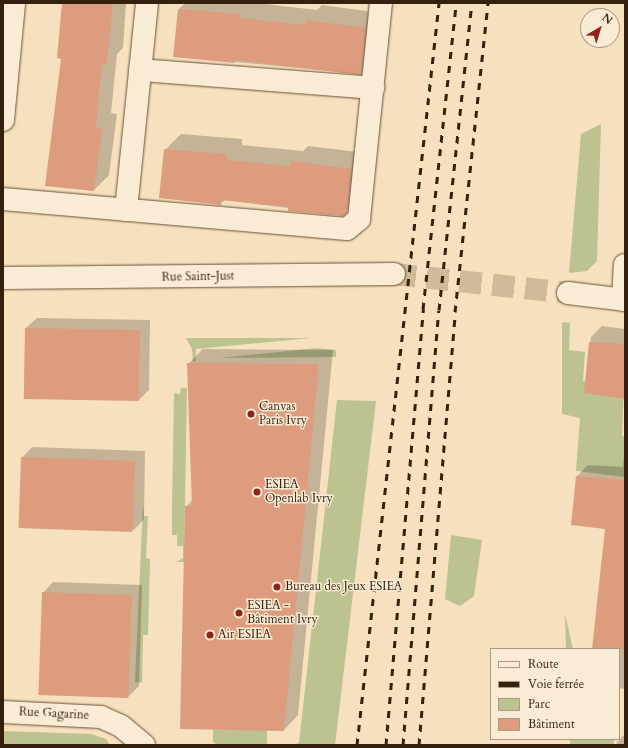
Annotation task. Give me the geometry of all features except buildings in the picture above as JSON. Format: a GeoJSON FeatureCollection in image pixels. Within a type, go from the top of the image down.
{"type":"FeatureCollection","features":[{"type":"Feature","properties":{"kind":"street"},"geometry":{"type":"LineString","coordinates":[[3,120],[14,3]]}},
{"type":"Feature","properties":{"kind":"street"},"geometry":{"type":"LineString","coordinates":[[126,210],[147,3]]}},
{"type":"Feature","properties":{"kind":"street"},"geometry":{"type":"LineString","coordinates":[[3,199],[347,230],[359,219],[381,3]]}},
{"type":"Feature","properties":{"kind":"street"},"geometry":{"type":"LineString","coordinates":[[140,70],[373,88]]}},
{"type":"Feature","properties":{"kind":"street"},"geometry":{"type":"LineString","coordinates":[[568,293],[624,300],[625,266]]}},
{"type":"Feature","properties":{"kind":"street","name":"Rue Saint-Just"},"geometry":{"type":"LineString","coordinates":[[3,278],[394,274]]}},
{"type":"Feature","properties":{"kind":"street","name":"Rue Gagarine"},"geometry":{"type":"LineString","coordinates":[[3,712],[101,717],[140,743]]}},
{"type":"Feature","properties":{"kind":"green space"},"geometry":{"type":"Polygon","coordinates":[[[601,124],[597,261],[587,271],[569,273],[581,134],[601,124]]]}},
{"type":"Feature","properties":{"kind":"green space"},"geometry":{"type":"Polygon","coordinates":[[[562,322],[570,323],[569,350],[585,352],[583,381],[624,385],[622,436],[625,437],[625,477],[576,471],[580,418],[562,414],[562,322]]]}},
{"type":"Feature","properties":{"kind":"green space"},"geometry":{"type":"Polygon","coordinates":[[[186,338],[311,338],[196,349],[196,361],[193,362],[192,349],[186,338]]]}},
{"type":"Feature","properties":{"kind":"green space"},"geometry":{"type":"Polygon","coordinates":[[[317,348],[336,350],[336,357],[220,358],[317,348]]]}},
{"type":"Feature","properties":{"kind":"green space"},"geometry":{"type":"Polygon","coordinates":[[[181,388],[187,388],[184,562],[176,562],[183,558],[183,546],[177,546],[177,535],[172,535],[174,393],[180,394],[181,388]]]}},
{"type":"Feature","properties":{"kind":"green space"},"geometry":{"type":"Polygon","coordinates":[[[337,400],[376,401],[335,745],[292,745],[299,743],[337,400]]]}},
{"type":"Feature","properties":{"kind":"green space"},"geometry":{"type":"Polygon","coordinates":[[[143,503],[144,516],[148,516],[146,558],[150,559],[148,635],[143,635],[142,683],[135,682],[143,503]]]}},
{"type":"Feature","properties":{"kind":"green space"},"geometry":{"type":"Polygon","coordinates":[[[451,535],[482,540],[474,596],[460,606],[445,599],[451,535]]]}},
{"type":"Feature","properties":{"kind":"green space"},"geometry":{"type":"Polygon","coordinates":[[[565,614],[573,648],[566,648],[565,614]]]}},
{"type":"Feature","properties":{"kind":"green space"},"geometry":{"type":"Polygon","coordinates":[[[213,730],[267,730],[267,745],[218,745],[213,742],[213,730]]]}},
{"type":"Feature","properties":{"kind":"green space"},"geometry":{"type":"Polygon","coordinates":[[[3,731],[91,734],[106,739],[110,745],[3,745],[3,731]]]}},
{"type":"Feature","properties":{"kind":"green space"},"geometry":{"type":"Polygon","coordinates":[[[570,740],[614,740],[614,745],[570,745],[570,740]]]}},
{"type":"Feature","properties":{"kind":"tunnel"},"geometry":{"type":"LineString","coordinates":[[394,274],[568,293]]}},
{"type":"Feature","properties":{"kind":"railway"},"geometry":{"type":"LineString","coordinates":[[357,745],[439,3]]}},
{"type":"Feature","properties":{"kind":"railway"},"geometry":{"type":"LineString","coordinates":[[386,745],[423,309],[456,3]]}},
{"type":"Feature","properties":{"kind":"railway"},"geometry":{"type":"LineString","coordinates":[[403,745],[439,310],[472,3]]}},
{"type":"Feature","properties":{"kind":"railway"},"geometry":{"type":"LineString","coordinates":[[419,745],[455,312],[488,3]]}},
{"type":"Feature","properties":{"kind":"place","name":"Canvas Paris Ivry"},"geometry":{"type":"Point","coordinates":[251,414]}},
{"type":"Feature","properties":{"kind":"place","name":"ESIEA Openlab Ivry"},"geometry":{"type":"Point","coordinates":[257,492]}},
{"type":"Feature","properties":{"kind":"place","name":"Bureau des Jeux ESIEA"},"geometry":{"type":"Point","coordinates":[277,587]}},
{"type":"Feature","properties":{"kind":"place","name":"ESIEA - Bâtiment Ivry"},"geometry":{"type":"Point","coordinates":[239,613]}},
{"type":"Feature","properties":{"kind":"place","name":"Air ESIEA"},"geometry":{"type":"Point","coordinates":[210,635]}}]}
